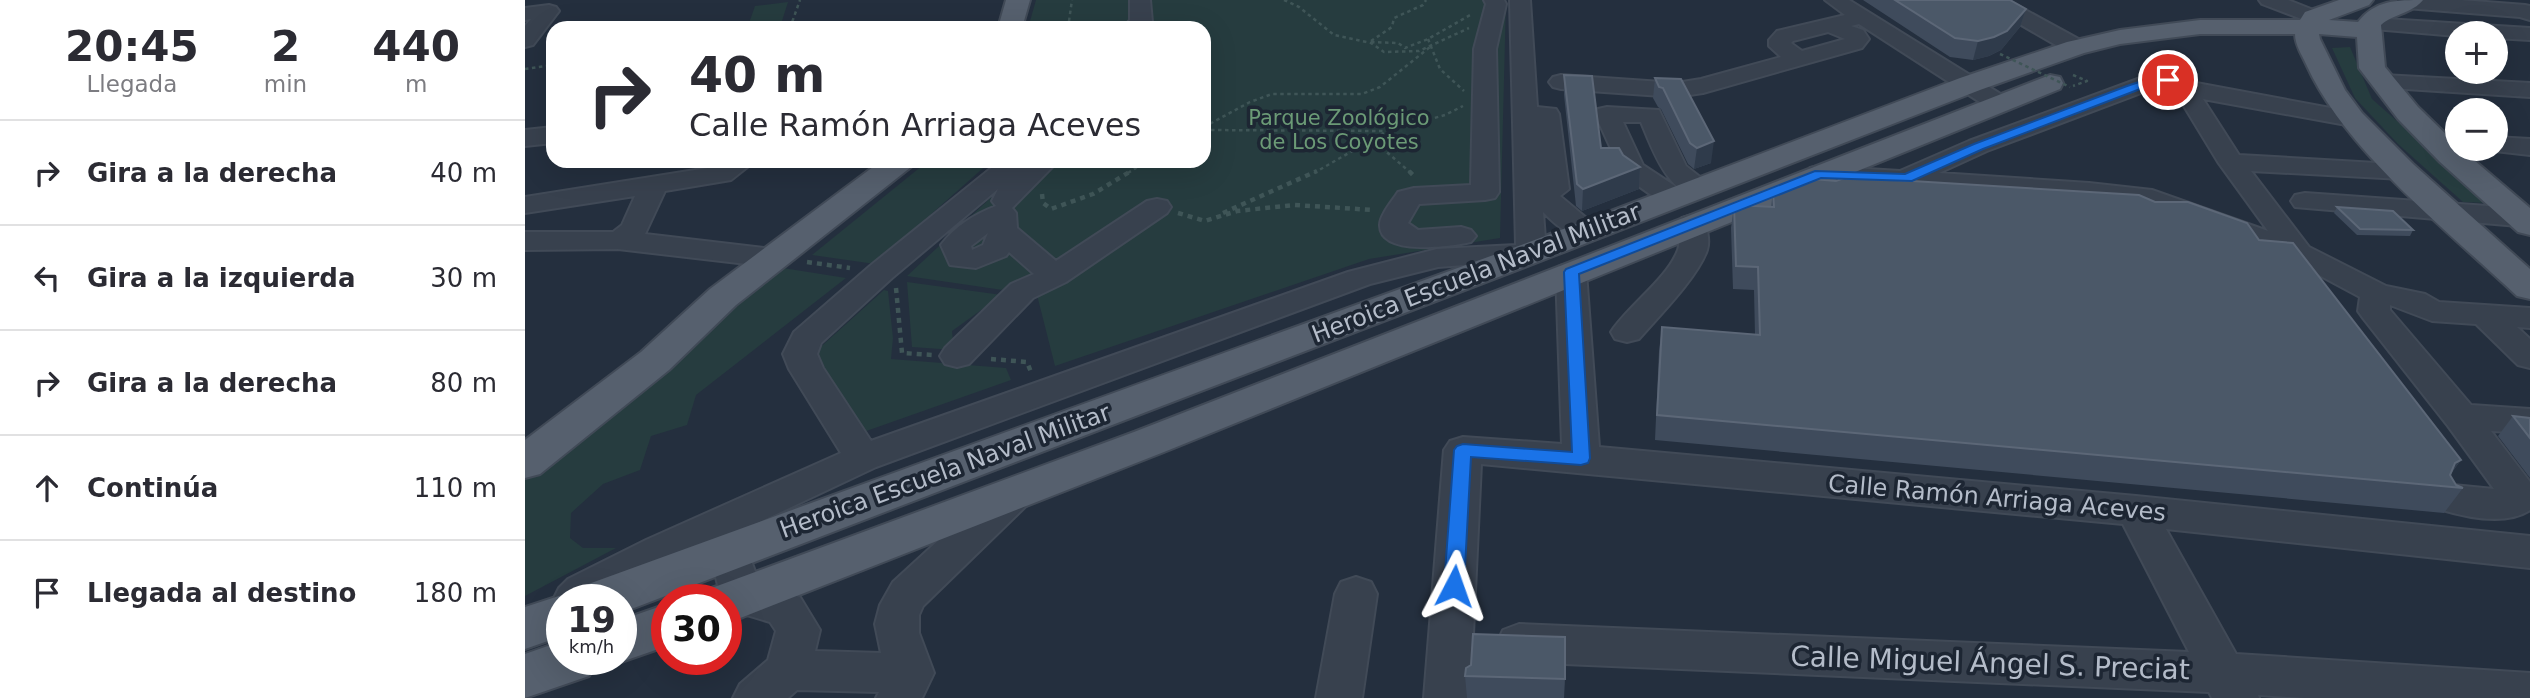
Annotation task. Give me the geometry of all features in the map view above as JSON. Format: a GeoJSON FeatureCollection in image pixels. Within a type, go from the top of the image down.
{"type":"FeatureCollection","features":[{"type":"Feature","properties":{"kind":"main road"},"geometry":{"type":"LineString","coordinates":[[1012,21],[1018,0]]}},
{"type":"Feature","properties":{"kind":"main road"},"geometry":{"type":"LineString","coordinates":[[2408,1],[2369,22],[2372,68],[2407,113],[2445,141]]}},
{"type":"Feature","properties":{"kind":"main road","name":"Heroica Escuela Naval Militar"},"geometry":{"type":"LineString","coordinates":[[742,597],[1149,442],[1571,272],[1689,203],[1819,174],[1987,109],[2073,70],[2136,55],[2309,28],[2342,39],[2369,22]]}},
{"type":"Feature","properties":{"kind":"main road"},"geometry":{"type":"LineString","coordinates":[[2309,28],[2332,92],[2351,119],[2402,172],[2530,288]]}},
{"type":"Feature","properties":{"kind":"main road","name":"Heroica Escuela Naval Militar"},"geometry":{"type":"LineString","coordinates":[[637,588],[729,550],[1586,232],[1689,203],[1987,109],[2073,70]]}},
{"type":"Feature","properties":{"kind":"main road"},"geometry":{"type":"LineString","coordinates":[[2466,161],[2528,224]]}},
{"type":"Feature","properties":{"kind":"main road"},"geometry":{"type":"LineString","coordinates":[[525,463],[655,361],[723,297],[891,168]]}},
{"type":"Feature","properties":{"kind":"main road"},"geometry":{"type":"LineString","coordinates":[[525,434],[627,359],[723,297]]}},
{"type":"Feature","properties":{"kind":"main road"},"geometry":{"type":"LineString","coordinates":[[1125,404],[1149,442]]}},
{"type":"Feature","properties":{"kind":"main road","name":"Heroica Escuela Naval Militar"},"geometry":{"type":"LineString","coordinates":[[525,677],[546,646]]}},
{"type":"Feature","properties":{"kind":"street"},"geometry":{"type":"LineString","coordinates":[[1140,0],[1141,21]]}},
{"type":"Feature","properties":{"kind":"street"},"geometry":{"type":"LineString","coordinates":[[1461,236],[1430,242],[1399,233],[1394,229],[1394,223],[1408,198],[1485,192],[1485,49],[1496,4],[1494,0]]}},
{"type":"Feature","properties":{"kind":"street"},"geometry":{"type":"LineString","coordinates":[[596,584],[660,551],[863,458],[1359,278],[1437,258],[1531,253],[1520,0]]}},
{"type":"Feature","properties":{"kind":"street"},"geometry":{"type":"LineString","coordinates":[[1835,0],[1987,109],[2105,99]]}},
{"type":"Feature","properties":{"kind":"street"},"geometry":{"type":"LineString","coordinates":[[1992,0],[2073,70]]}},
{"type":"Feature","properties":{"kind":"street"},"geometry":{"type":"LineString","coordinates":[[2269,0],[2309,28]]}},
{"type":"Feature","properties":{"kind":"street"},"geometry":{"type":"LineString","coordinates":[[2408,1],[2525,11],[2530,15]]}},
{"type":"Feature","properties":{"kind":"street"},"geometry":{"type":"LineString","coordinates":[[525,14],[549,11],[525,40]]}},
{"type":"Feature","properties":{"kind":"street"},"geometry":{"type":"LineString","coordinates":[[1560,73],[1676,90],[1703,86],[1854,43],[1858,39],[1832,26],[1862,18]]}},
{"type":"Feature","properties":{"kind":"street"},"geometry":{"type":"LineString","coordinates":[[2369,22],[2530,26]]}},
{"type":"Feature","properties":{"kind":"street"},"geometry":{"type":"LineString","coordinates":[[2369,22],[2530,34]]}},
{"type":"Feature","properties":{"kind":"street"},"geometry":{"type":"LineString","coordinates":[[2207,70],[2332,92]]}},
{"type":"Feature","properties":{"kind":"street"},"geometry":{"type":"LineString","coordinates":[[1907,178],[1987,109],[2105,99],[2154,80],[2168,80],[2185,88],[2351,119]]}},
{"type":"Feature","properties":{"kind":"street"},"geometry":{"type":"LineString","coordinates":[[2383,82],[2530,90]]}},
{"type":"Feature","properties":{"kind":"street"},"geometry":{"type":"LineString","coordinates":[[2185,88],[2231,162],[2299,253]]}},
{"type":"Feature","properties":{"kind":"street"},"geometry":{"type":"LineString","coordinates":[[1987,109],[1989,196]]}},
{"type":"Feature","properties":{"kind":"street"},"geometry":{"type":"LineString","coordinates":[[1524,114],[1547,114],[1555,189]]}},
{"type":"Feature","properties":{"kind":"street"},"geometry":{"type":"LineString","coordinates":[[525,138],[546,136]]}},
{"type":"Feature","properties":{"kind":"street"},"geometry":{"type":"LineString","coordinates":[[2508,146],[2530,147]]}},
{"type":"Feature","properties":{"kind":"street"},"geometry":{"type":"LineString","coordinates":[[2231,162],[2402,172]]}},
{"type":"Feature","properties":{"kind":"street"},"geometry":{"type":"LineString","coordinates":[[525,205],[722,174],[731,168]]}},
{"type":"Feature","properties":{"kind":"street"},"geometry":{"type":"LineString","coordinates":[[863,458],[806,369],[800,354],[806,339],[881,272],[1007,168]]}},
{"type":"Feature","properties":{"kind":"street"},"geometry":{"type":"LineString","coordinates":[[1038,168],[1009,195],[1003,222],[1055,276]]}},
{"type":"Feature","properties":{"kind":"street"},"geometry":{"type":"LineString","coordinates":[[1819,174],[1907,178],[1989,196],[2089,191],[2152,198],[2299,253],[2376,293],[2423,306],[2486,316],[2530,318]]}},
{"type":"Feature","properties":{"kind":"street"},"geometry":{"type":"LineString","coordinates":[[1528,177],[1539,194],[1586,232]]}},
{"type":"Feature","properties":{"kind":"street"},"geometry":{"type":"LineString","coordinates":[[621,241],[634,229],[654,185]]}},
{"type":"Feature","properties":{"kind":"street"},"geometry":{"type":"LineString","coordinates":[[2305,201],[2445,212],[2528,224]]}},
{"type":"Feature","properties":{"kind":"street"},"geometry":{"type":"LineString","coordinates":[[1627,332],[1676,276],[1693,249],[1689,203]]}},
{"type":"Feature","properties":{"kind":"street"},"geometry":{"type":"LineString","coordinates":[[957,356],[1022,291],[1055,276],[1157,207]]}},
{"type":"Feature","properties":{"kind":"street"},"geometry":{"type":"LineString","coordinates":[[2468,234],[2528,224]]}},
{"type":"Feature","properties":{"kind":"street"},"geometry":{"type":"LineString","coordinates":[[525,241],[581,238],[772,258]]}},
{"type":"Feature","properties":{"kind":"street"},"geometry":{"type":"LineString","coordinates":[[1571,272],[1581,458]]}},
{"type":"Feature","properties":{"kind":"street"},"geometry":{"type":"LineString","coordinates":[[2376,293],[2374,311],[2461,417],[2514,488],[2518,499],[2509,505],[2453,499]]}},
{"type":"Feature","properties":{"kind":"street"},"geometry":{"type":"LineString","coordinates":[[2423,306],[2488,304],[2530,299]]}},
{"type":"Feature","properties":{"kind":"street"},"geometry":{"type":"LineString","coordinates":[[2486,316],[2530,357]]}},
{"type":"Feature","properties":{"kind":"street"},"geometry":{"type":"LineString","coordinates":[[2461,417],[2530,421]]}},
{"type":"Feature","properties":{"kind":"street","name":"Calle Ramón Arriaga Aceves"},"geometry":{"type":"LineString","coordinates":[[1451,640],[1463,450],[1581,458],[2136,511],[2530,552]]}},
{"type":"Feature","properties":{"kind":"street"},"geometry":{"type":"LineString","coordinates":[[742,601],[785,609],[798,630],[772,684],[905,685],[895,631],[897,611],[908,594],[1015,493]]}},
{"type":"Feature","properties":{"kind":"street"},"geometry":{"type":"LineString","coordinates":[[2136,511],[2229,686]]}},
{"type":"Feature","properties":{"kind":"street"},"geometry":{"type":"LineString","coordinates":[[729,550],[732,584]]}},
{"type":"Feature","properties":{"kind":"street"},"geometry":{"type":"LineString","coordinates":[[1339,698],[1356,594]]}},
{"type":"Feature","properties":{"kind":"street"},"geometry":{"type":"LineString","coordinates":[[1447,698],[1451,640]]}},
{"type":"Feature","properties":{"kind":"street","name":"Calle Miguel Ángel S. Preciat"},"geometry":{"type":"LineString","coordinates":[[1451,640],[2229,686],[2530,692]]}},
{"type":"Feature","properties":{"kind":"path"},"geometry":{"type":"LineString","coordinates":[[793,21],[800,0]]}},
{"type":"Feature","properties":{"kind":"path"},"geometry":{"type":"LineString","coordinates":[[1069,21],[1072,0]]}},
{"type":"Feature","properties":{"kind":"path"},"geometry":{"type":"LineString","coordinates":[[1284,0],[1299,7],[1334,35],[1369,42],[1398,43],[1405,47],[1428,39],[1473,13],[1476,24],[1430,47],[1409,53],[1384,52],[1369,42]]}},
{"type":"Feature","properties":{"kind":"path"},"geometry":{"type":"LineString","coordinates":[[1369,42],[1392,27],[1394,18],[1423,5],[1426,0]]}},
{"type":"Feature","properties":{"kind":"path"},"geometry":{"type":"LineString","coordinates":[[1428,39],[1433,57],[1444,73],[1457,87],[1471,95]]}},
{"type":"Feature","properties":{"kind":"path"},"geometry":{"type":"LineString","coordinates":[[1211,125],[1250,102],[1272,94],[1362,94],[1380,87],[1430,47]]}},
{"type":"Feature","properties":{"kind":"path"},"geometry":{"type":"LineString","coordinates":[[2000,54],[2073,70]]}},
{"type":"Feature","properties":{"kind":"path"},"geometry":{"type":"LineString","coordinates":[[525,69],[546,66]]}},
{"type":"Feature","properties":{"kind":"path"},"geometry":{"type":"LineString","coordinates":[[1205,221],[1306,178],[1388,131],[1408,123],[1449,114],[1462,107],[1466,101]]}},
{"type":"Feature","properties":{"kind":"path"},"geometry":{"type":"LineString","coordinates":[[1211,129],[1388,131]]}},
{"type":"Feature","properties":{"kind":"path"},"geometry":{"type":"LineString","coordinates":[[1388,131],[1382,148],[1413,175],[1409,184]]}},
{"type":"Feature","properties":{"kind":"path"},"geometry":{"type":"LineString","coordinates":[[1041,190],[1044,203],[1051,209],[1093,194],[1136,168]]}},
{"type":"Feature","properties":{"kind":"path"},"geometry":{"type":"LineString","coordinates":[[1157,207],[1205,221],[1237,211],[1295,205],[1376,210]]}},
{"type":"Feature","properties":{"kind":"path"},"geometry":{"type":"LineString","coordinates":[[772,258],[881,272],[895,283],[902,352],[1027,362],[1040,392]]}},
{"type":"Feature","properties":{"kind":"green space","name":"Parque Zoológico de Los Coyotes"},"geometry":{"type":"Polygon","coordinates":[[[1036,0],[1506,0],[1500,238],[1369,259],[1055,366],[1037,295],[907,276],[1023,168],[1211,168],[1211,21],[1030,21],[1036,0]]]}},
{"type":"Feature","properties":{"kind":"green space"},"geometry":{"type":"Polygon","coordinates":[[[788,2],[782,21],[750,21],[755,6],[788,2]]]}},
{"type":"Feature","properties":{"kind":"green space"},"geometry":{"type":"Polygon","coordinates":[[[2350,47],[2372,99],[2490,203],[2463,202],[2398,144],[2355,98],[2332,48],[2350,47]]]}},
{"type":"Feature","properties":{"kind":"green space"},"geometry":{"type":"Polygon","coordinates":[[[919,168],[983,168],[875,264],[812,255],[919,168]]]}},
{"type":"Feature","properties":{"kind":"green space"},"geometry":{"type":"Polygon","coordinates":[[[783,268],[846,278],[696,395],[687,425],[651,436],[640,470],[603,484],[571,513],[570,538],[583,548],[616,548],[525,596],[525,473],[783,268]]]}},
{"type":"Feature","properties":{"kind":"green space"},"geometry":{"type":"Polygon","coordinates":[[[907,282],[1002,295],[952,331],[954,350],[912,347],[907,282]]]}},
{"type":"Feature","properties":{"kind":"green space"},"geometry":{"type":"Polygon","coordinates":[[[884,290],[888,291],[893,338],[891,359],[1006,368],[1011,380],[855,435],[815,352],[884,290]]]}},
{"type":"Feature","properties":{"kind":"building"},"geometry":{"type":"Polygon","coordinates":[[[1895,0],[2010,0],[2026,9],[2007,31],[1978,41],[1955,38],[1895,0]]]}},
{"type":"Feature","properties":{"kind":"building"},"geometry":{"type":"Polygon","coordinates":[[[1564,75],[1592,76],[1601,148],[1619,148],[1623,155],[1640,167],[1583,189],[1577,184],[1564,75]]]}},
{"type":"Feature","properties":{"kind":"building"},"geometry":{"type":"Polygon","coordinates":[[[1655,78],[1681,79],[1714,141],[1697,148],[1690,143],[1663,88],[1659,87],[1655,78]]]}},
{"type":"Feature","properties":{"kind":"building"},"geometry":{"type":"Polygon","coordinates":[[[1847,177],[2139,195],[2155,202],[2188,202],[2247,223],[2259,240],[2293,243],[2461,460],[2455,463],[2450,475],[2456,485],[2463,488],[1657,415],[1662,327],[1760,335],[1758,267],[1736,266],[1734,205],[1774,207],[1773,192],[1813,179],[1836,181],[1847,177]]]}},
{"type":"Feature","properties":{"kind":"building"},"geometry":{"type":"Polygon","coordinates":[[[2337,207],[2393,211],[2413,230],[2360,229],[2337,207]]]}},
{"type":"Feature","properties":{"kind":"building"},"geometry":{"type":"Polygon","coordinates":[[[2513,416],[2530,418],[2530,438],[2513,416]]]}},
{"type":"Feature","properties":{"kind":"building"},"geometry":{"type":"Polygon","coordinates":[[[1473,634],[1565,637],[1565,679],[1465,676],[1466,668],[1471,665],[1473,634]]]}},
{"type":"Feature","properties":{"kind":"route"},"geometry":{"type":"LineString","coordinates":[[1454,586],[1463,450],[1581,458],[1571,272],[1819,174],[1907,178],[1978,146],[2131,88],[2154,80],[2168,80]]}}]}
